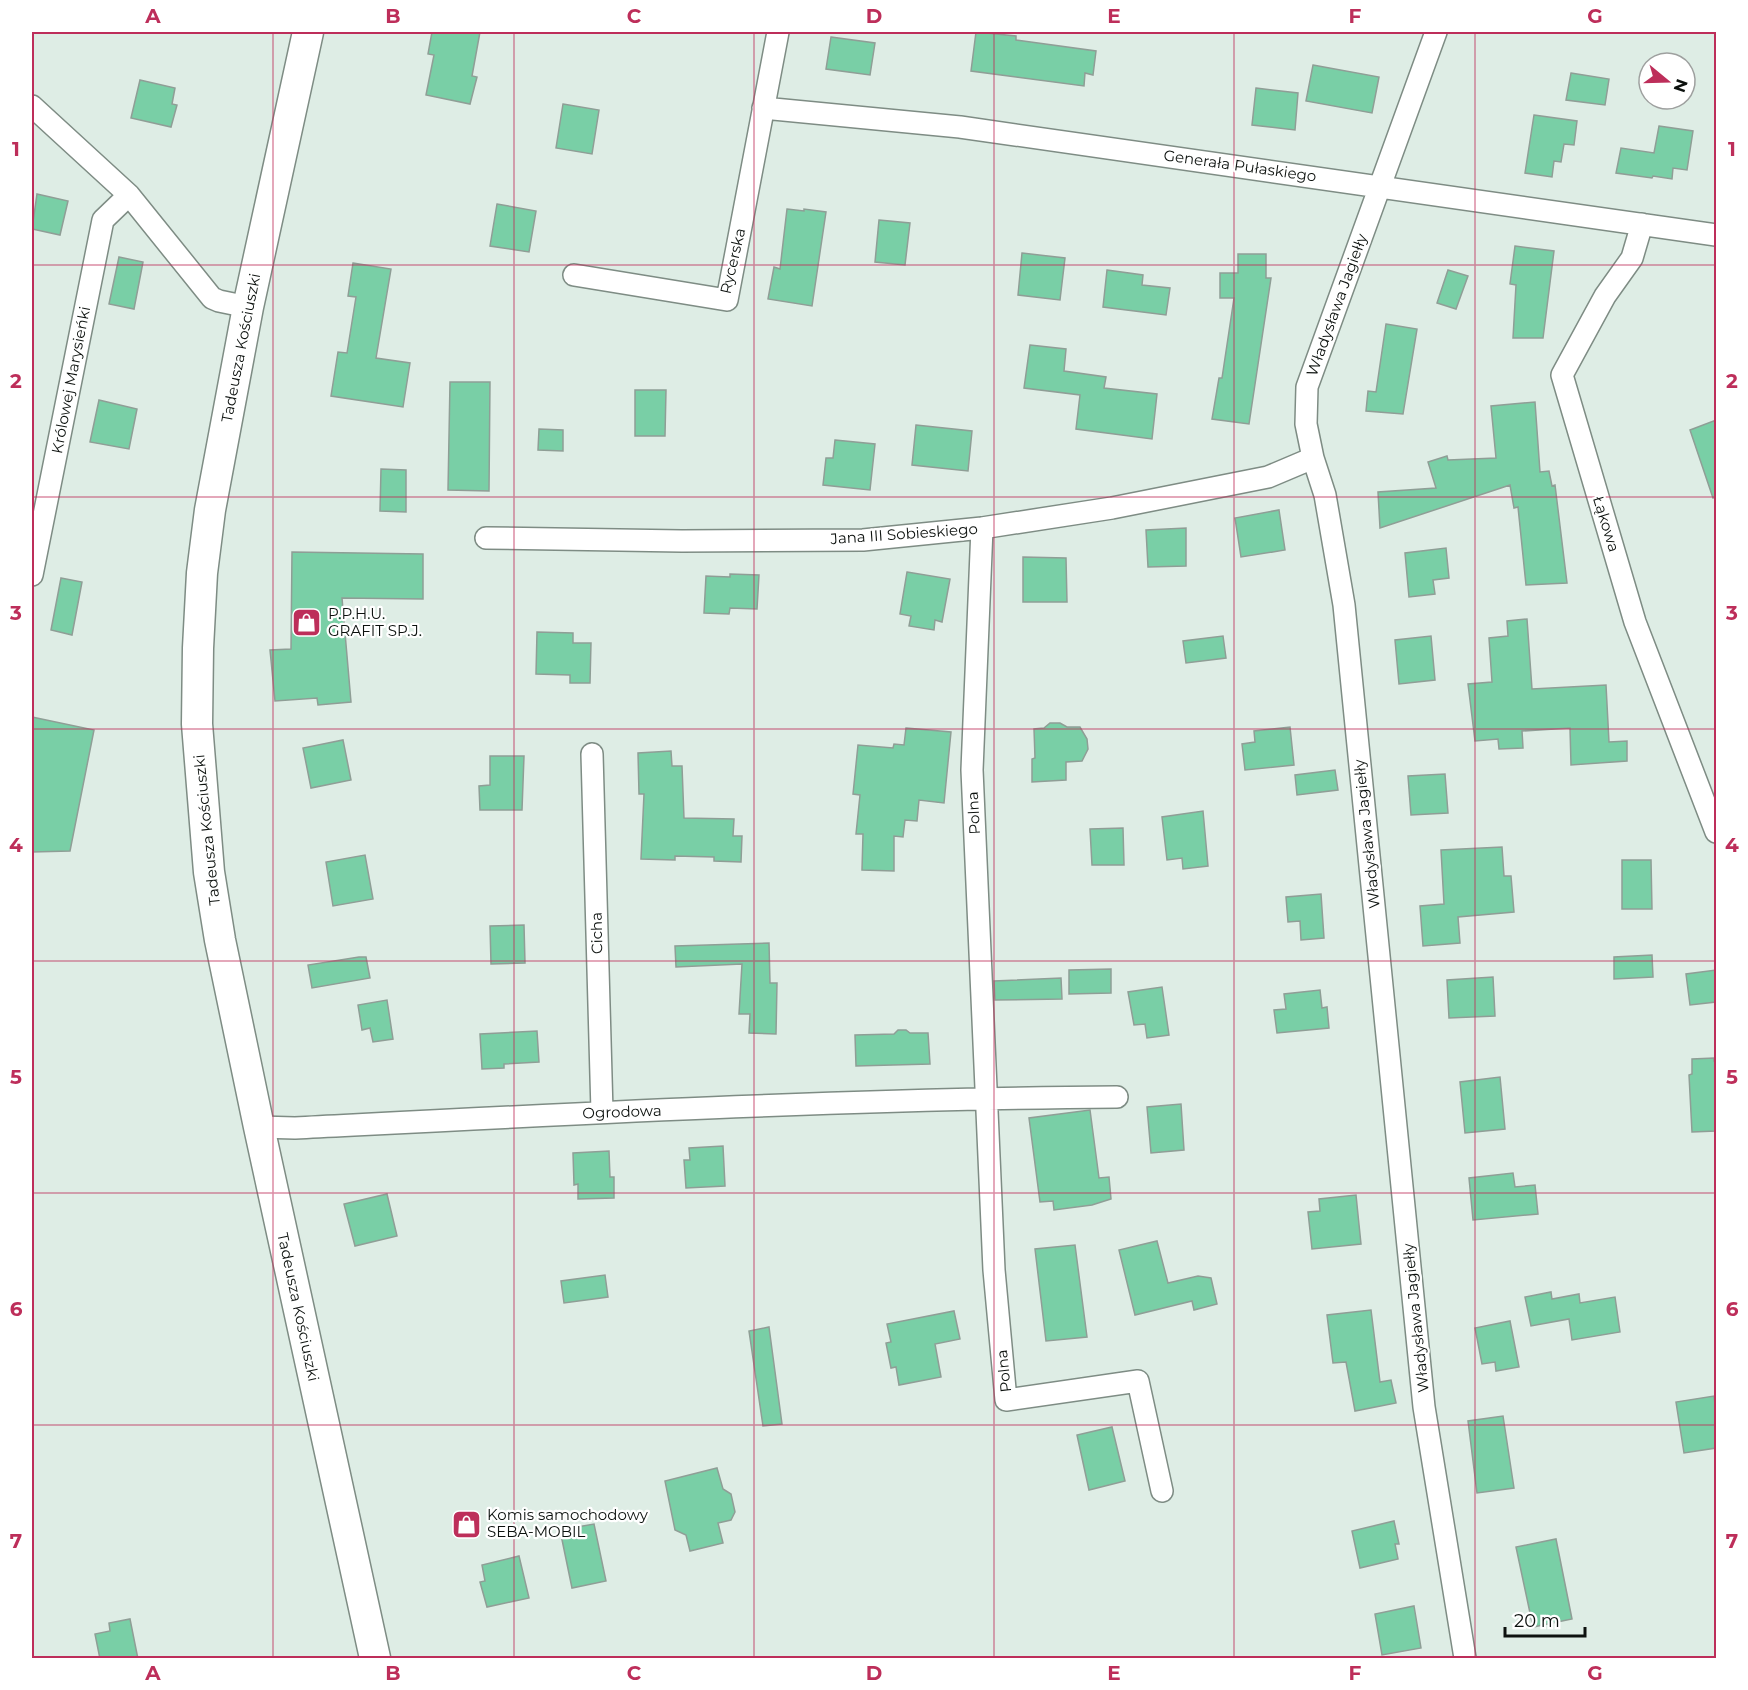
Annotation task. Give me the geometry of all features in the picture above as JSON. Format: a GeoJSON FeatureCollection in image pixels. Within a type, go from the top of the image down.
{"type":"FeatureCollection","features":[{"type":"Feature","properties":{"kind":"main road","name":"Tadeusza Kościuszki"},"geometry":{"type":"LineString","coordinates":[[308,32],[248,307],[215,482],[202,573],[197,724],[209,872],[226,972],[375,1659]]}},
{"type":"Feature","properties":{"kind":"street"},"geometry":{"type":"LineString","coordinates":[[763,108],[778,32]]}},
{"type":"Feature","properties":{"kind":"street","name":"Władysława Jagiełły"},"geometry":{"type":"LineString","coordinates":[[1436,32],[1307,387],[1306,424],[1313,458],[1325,495],[1344,605],[1425,1407],[1465,1659]]}},
{"type":"Feature","properties":{"kind":"street"},"geometry":{"type":"LineString","coordinates":[[32,106],[129,195],[212,297],[219,301],[248,307]]}},
{"type":"Feature","properties":{"kind":"street","name":"Generała Pułaskiego"},"geometry":{"type":"LineString","coordinates":[[763,108],[960,127],[1716,235]]}},
{"type":"Feature","properties":{"kind":"street","name":"Rycerska"},"geometry":{"type":"LineString","coordinates":[[574,275],[727,300],[763,108]]}},
{"type":"Feature","properties":{"kind":"street","name":"Królowej Marysieńki"},"geometry":{"type":"LineString","coordinates":[[32,575],[103,220],[129,195]]}},
{"type":"Feature","properties":{"kind":"street","name":"Łąkowa"},"geometry":{"type":"LineString","coordinates":[[1642,224],[1632,258],[1605,296],[1562,375],[1635,622],[1716,832]]}},
{"type":"Feature","properties":{"kind":"street","name":"Jana III Sobieskiego"},"geometry":{"type":"LineString","coordinates":[[486,538],[671,541],[862,540],[982,528],[1112,508],[1268,477],[1313,458]]}},
{"type":"Feature","properties":{"kind":"street","name":"Polna"},"geometry":{"type":"LineString","coordinates":[[982,528],[972,770],[994,1270],[1006,1400],[1138,1381],[1162,1491]]}},
{"type":"Feature","properties":{"kind":"street","name":"Cicha"},"geometry":{"type":"LineString","coordinates":[[592,754],[602,1112]]}},
{"type":"Feature","properties":{"kind":"street"},"geometry":{"type":"LineString","coordinates":[[986,1098],[1117,1097]]}},
{"type":"Feature","properties":{"kind":"street","name":"Ogrodowa"},"geometry":{"type":"LineString","coordinates":[[259,1127],[295,1128],[602,1112],[986,1098]]}},
{"type":"Feature","properties":{"kind":"building"},"geometry":{"type":"Polygon","coordinates":[[[432,32],[480,32],[472,76],[477,77],[470,104],[426,95],[434,55],[428,54],[432,32]]]}},
{"type":"Feature","properties":{"kind":"building"},"geometry":{"type":"Polygon","coordinates":[[[976,32],[1016,36],[1016,40],[1096,51],[1093,75],[1085,73],[1084,86],[971,71],[976,32]]]}},
{"type":"Feature","properties":{"kind":"building"},"geometry":{"type":"Polygon","coordinates":[[[831,37],[875,43],[870,75],[826,69],[831,37]]]}},
{"type":"Feature","properties":{"kind":"building"},"geometry":{"type":"Polygon","coordinates":[[[1313,65],[1379,77],[1372,113],[1306,101],[1313,65]]]}},
{"type":"Feature","properties":{"kind":"building"},"geometry":{"type":"Polygon","coordinates":[[[1571,73],[1609,79],[1605,105],[1566,100],[1571,73]]]}},
{"type":"Feature","properties":{"kind":"building"},"geometry":{"type":"Polygon","coordinates":[[[140,80],[175,88],[172,104],[177,105],[171,127],[131,118],[140,80]]]}},
{"type":"Feature","properties":{"kind":"building"},"geometry":{"type":"Polygon","coordinates":[[[1256,88],[1298,93],[1295,130],[1252,125],[1256,88]]]}},
{"type":"Feature","properties":{"kind":"building"},"geometry":{"type":"Polygon","coordinates":[[[563,104],[599,110],[592,154],[556,148],[563,104]]]}},
{"type":"Feature","properties":{"kind":"building"},"geometry":{"type":"Polygon","coordinates":[[[1534,115],[1577,121],[1574,145],[1564,144],[1561,162],[1554,161],[1552,177],[1525,173],[1534,115]]]}},
{"type":"Feature","properties":{"kind":"building"},"geometry":{"type":"Polygon","coordinates":[[[1659,126],[1693,131],[1687,170],[1673,168],[1672,179],[1616,173],[1621,148],[1654,153],[1659,126]]]}},
{"type":"Feature","properties":{"kind":"building"},"geometry":{"type":"Polygon","coordinates":[[[37,194],[68,201],[60,235],[32,229],[37,194]]]}},
{"type":"Feature","properties":{"kind":"building"},"geometry":{"type":"Polygon","coordinates":[[[497,204],[536,211],[529,252],[490,246],[497,204]]]}},
{"type":"Feature","properties":{"kind":"building"},"geometry":{"type":"Polygon","coordinates":[[[787,209],[826,212],[812,306],[768,299],[774,267],[780,269],[787,209]]]}},
{"type":"Feature","properties":{"kind":"building"},"geometry":{"type":"Polygon","coordinates":[[[879,220],[910,223],[905,265],[875,262],[879,220]]]}},
{"type":"Feature","properties":{"kind":"building"},"geometry":{"type":"Polygon","coordinates":[[[1515,246],[1554,251],[1543,338],[1513,338],[1516,285],[1510,284],[1515,246]]]}},
{"type":"Feature","properties":{"kind":"building"},"geometry":{"type":"Polygon","coordinates":[[[1022,253],[1065,258],[1060,300],[1018,295],[1022,253]]]}},
{"type":"Feature","properties":{"kind":"building"},"geometry":{"type":"Polygon","coordinates":[[[1238,254],[1266,254],[1266,278],[1271,278],[1249,424],[1212,419],[1219,378],[1222,378],[1234,298],[1220,298],[1220,273],[1238,273],[1238,254]]]}},
{"type":"Feature","properties":{"kind":"building"},"geometry":{"type":"Polygon","coordinates":[[[119,257],[143,262],[134,309],[109,304],[119,257]]]}},
{"type":"Feature","properties":{"kind":"building"},"geometry":{"type":"Polygon","coordinates":[[[353,263],[391,269],[376,358],[410,363],[403,407],[331,396],[338,352],[347,353],[356,297],[348,296],[353,263]]]}},
{"type":"Feature","properties":{"kind":"building"},"geometry":{"type":"Polygon","coordinates":[[[1107,270],[1143,275],[1142,285],[1170,288],[1166,315],[1103,307],[1107,270]]]}},
{"type":"Feature","properties":{"kind":"building"},"geometry":{"type":"Polygon","coordinates":[[[1448,270],[1468,276],[1456,309],[1437,303],[1448,270]]]}},
{"type":"Feature","properties":{"kind":"building"},"geometry":{"type":"Polygon","coordinates":[[[1386,324],[1417,329],[1403,414],[1366,411],[1368,391],[1376,392],[1386,324]]]}},
{"type":"Feature","properties":{"kind":"building"},"geometry":{"type":"Polygon","coordinates":[[[1030,345],[1066,349],[1064,371],[1106,377],[1104,388],[1157,394],[1152,439],[1076,429],[1080,395],[1024,388],[1030,345]]]}},
{"type":"Feature","properties":{"kind":"building"},"geometry":{"type":"Polygon","coordinates":[[[450,382],[490,382],[489,491],[448,490],[450,382]]]}},
{"type":"Feature","properties":{"kind":"building"},"geometry":{"type":"Polygon","coordinates":[[[635,390],[666,390],[665,436],[635,436],[635,390]]]}},
{"type":"Feature","properties":{"kind":"building"},"geometry":{"type":"Polygon","coordinates":[[[99,400],[137,409],[129,449],[90,442],[99,400]]]}},
{"type":"Feature","properties":{"kind":"building"},"geometry":{"type":"Polygon","coordinates":[[[1535,402],[1540,472],[1549,471],[1552,486],[1555,485],[1567,583],[1526,585],[1518,507],[1514,508],[1510,485],[1380,528],[1378,492],[1436,488],[1428,462],[1447,456],[1448,460],[1496,458],[1491,406],[1535,402]]]}},
{"type":"Feature","properties":{"kind":"building"},"geometry":{"type":"Polygon","coordinates":[[[1716,420],[1716,497],[1713,498],[1690,430],[1716,420]]]}},
{"type":"Feature","properties":{"kind":"building"},"geometry":{"type":"Polygon","coordinates":[[[916,425],[972,431],[968,471],[912,465],[916,425]]]}},
{"type":"Feature","properties":{"kind":"building"},"geometry":{"type":"Polygon","coordinates":[[[539,429],[563,430],[563,451],[538,450],[539,429]]]}},
{"type":"Feature","properties":{"kind":"building"},"geometry":{"type":"Polygon","coordinates":[[[835,440],[875,444],[870,490],[823,485],[826,458],[833,458],[835,440]]]}},
{"type":"Feature","properties":{"kind":"building"},"geometry":{"type":"Polygon","coordinates":[[[381,469],[406,470],[406,512],[380,511],[381,469]]]}},
{"type":"Feature","properties":{"kind":"building"},"geometry":{"type":"Polygon","coordinates":[[[1279,510],[1285,550],[1241,557],[1235,518],[1279,510]]]}},
{"type":"Feature","properties":{"kind":"building"},"geometry":{"type":"Polygon","coordinates":[[[1186,528],[1186,566],[1148,567],[1146,530],[1186,528]]]}},
{"type":"Feature","properties":{"kind":"building"},"geometry":{"type":"Polygon","coordinates":[[[1446,548],[1449,578],[1433,580],[1435,594],[1409,597],[1405,553],[1446,548]]]}},
{"type":"Feature","properties":{"kind":"building"},"geometry":{"type":"Polygon","coordinates":[[[292,552],[423,554],[423,599],[342,598],[351,702],[318,705],[317,698],[275,701],[270,650],[291,649],[292,552]]]}},
{"type":"Feature","properties":{"kind":"building"},"geometry":{"type":"Polygon","coordinates":[[[1023,557],[1066,558],[1067,602],[1023,602],[1023,557]]]}},
{"type":"Feature","properties":{"kind":"building"},"geometry":{"type":"Polygon","coordinates":[[[907,572],[950,579],[942,622],[935,620],[934,630],[909,626],[911,616],[900,614],[907,572]]]}},
{"type":"Feature","properties":{"kind":"building"},"geometry":{"type":"Polygon","coordinates":[[[730,574],[759,575],[757,609],[730,608],[729,614],[704,613],[706,576],[730,577],[730,574]]]}},
{"type":"Feature","properties":{"kind":"building"},"geometry":{"type":"Polygon","coordinates":[[[61,578],[82,582],[72,635],[51,630],[61,578]]]}},
{"type":"Feature","properties":{"kind":"building"},"geometry":{"type":"Polygon","coordinates":[[[1527,619],[1532,689],[1606,685],[1609,742],[1627,741],[1627,761],[1571,765],[1570,728],[1522,731],[1523,748],[1499,749],[1498,739],[1475,741],[1468,684],[1492,682],[1489,638],[1508,636],[1507,621],[1527,619]]]}},
{"type":"Feature","properties":{"kind":"building"},"geometry":{"type":"Polygon","coordinates":[[[537,632],[573,633],[573,643],[591,643],[590,683],[570,683],[570,675],[536,674],[537,632]]]}},
{"type":"Feature","properties":{"kind":"building"},"geometry":{"type":"Polygon","coordinates":[[[1223,636],[1226,658],[1186,663],[1183,641],[1223,636]]]}},
{"type":"Feature","properties":{"kind":"building"},"geometry":{"type":"Polygon","coordinates":[[[1431,636],[1435,680],[1399,684],[1395,640],[1431,636]]]}},
{"type":"Feature","properties":{"kind":"building"},"geometry":{"type":"Polygon","coordinates":[[[32,717],[94,730],[70,851],[32,852],[32,717]]]}},
{"type":"Feature","properties":{"kind":"building"},"geometry":{"type":"Polygon","coordinates":[[[1050,723],[1080,727],[1087,739],[1088,749],[1082,761],[1066,762],[1066,780],[1032,782],[1032,759],[1035,758],[1034,729],[1044,728],[1050,723]]]}},
{"type":"Feature","properties":{"kind":"building"},"geometry":{"type":"Polygon","coordinates":[[[1290,727],[1294,765],[1245,770],[1242,744],[1255,742],[1254,731],[1290,727]]]}},
{"type":"Feature","properties":{"kind":"building"},"geometry":{"type":"Polygon","coordinates":[[[906,728],[951,732],[944,803],[919,800],[917,821],[905,820],[903,837],[894,836],[894,871],[862,870],[863,834],[856,834],[860,795],[853,794],[858,745],[893,748],[894,744],[904,745],[906,728]]]}},
{"type":"Feature","properties":{"kind":"building"},"geometry":{"type":"Polygon","coordinates":[[[343,740],[351,780],[311,788],[303,748],[343,740]]]}},
{"type":"Feature","properties":{"kind":"building"},"geometry":{"type":"Polygon","coordinates":[[[671,751],[672,766],[682,766],[684,818],[734,819],[733,836],[742,836],[741,862],[714,861],[714,857],[675,856],[675,860],[641,859],[644,794],[639,794],[638,753],[671,751]]]}},
{"type":"Feature","properties":{"kind":"building"},"geometry":{"type":"Polygon","coordinates":[[[490,756],[524,756],[522,810],[480,810],[479,786],[490,785],[490,756]]]}},
{"type":"Feature","properties":{"kind":"building"},"geometry":{"type":"Polygon","coordinates":[[[1335,770],[1338,790],[1297,795],[1295,775],[1335,770]]]}},
{"type":"Feature","properties":{"kind":"building"},"geometry":{"type":"Polygon","coordinates":[[[1445,774],[1448,813],[1411,815],[1408,776],[1445,774]]]}},
{"type":"Feature","properties":{"kind":"building"},"geometry":{"type":"Polygon","coordinates":[[[1203,811],[1208,866],[1183,869],[1182,858],[1167,860],[1162,817],[1203,811]]]}},
{"type":"Feature","properties":{"kind":"building"},"geometry":{"type":"Polygon","coordinates":[[[1123,828],[1124,865],[1092,865],[1090,829],[1123,828]]]}},
{"type":"Feature","properties":{"kind":"building"},"geometry":{"type":"Polygon","coordinates":[[[1502,847],[1504,876],[1511,876],[1514,912],[1458,917],[1460,943],[1423,946],[1420,906],[1444,904],[1441,850],[1502,847]]]}},
{"type":"Feature","properties":{"kind":"building"},"geometry":{"type":"Polygon","coordinates":[[[365,855],[373,899],[333,906],[326,862],[365,855]]]}},
{"type":"Feature","properties":{"kind":"building"},"geometry":{"type":"Polygon","coordinates":[[[1622,860],[1651,860],[1652,909],[1622,909],[1622,860]]]}},
{"type":"Feature","properties":{"kind":"building"},"geometry":{"type":"Polygon","coordinates":[[[1321,894],[1324,938],[1301,940],[1300,921],[1288,922],[1286,897],[1321,894]]]}},
{"type":"Feature","properties":{"kind":"building"},"geometry":{"type":"Polygon","coordinates":[[[524,925],[525,963],[491,964],[490,926],[524,925]]]}},
{"type":"Feature","properties":{"kind":"building"},"geometry":{"type":"Polygon","coordinates":[[[769,943],[770,983],[777,983],[776,1034],[749,1033],[750,1014],[739,1014],[742,964],[676,967],[675,946],[769,943]]]}},
{"type":"Feature","properties":{"kind":"building"},"geometry":{"type":"Polygon","coordinates":[[[1652,955],[1653,977],[1614,979],[1614,957],[1652,955]]]}},
{"type":"Feature","properties":{"kind":"building"},"geometry":{"type":"Polygon","coordinates":[[[366,957],[370,978],[312,988],[308,965],[366,957]]]}},
{"type":"Feature","properties":{"kind":"building"},"geometry":{"type":"Polygon","coordinates":[[[1111,969],[1111,993],[1069,994],[1069,970],[1111,969]]]}},
{"type":"Feature","properties":{"kind":"building"},"geometry":{"type":"Polygon","coordinates":[[[1716,970],[1716,1002],[1690,1005],[1686,974],[1716,970]]]}},
{"type":"Feature","properties":{"kind":"building"},"geometry":{"type":"Polygon","coordinates":[[[1493,977],[1495,1016],[1449,1018],[1447,980],[1493,977]]]}},
{"type":"Feature","properties":{"kind":"building"},"geometry":{"type":"Polygon","coordinates":[[[1061,978],[1062,999],[995,1000],[994,981],[1061,978]]]}},
{"type":"Feature","properties":{"kind":"building"},"geometry":{"type":"Polygon","coordinates":[[[1162,987],[1169,1035],[1147,1038],[1145,1024],[1134,1025],[1128,992],[1162,987]]]}},
{"type":"Feature","properties":{"kind":"building"},"geometry":{"type":"Polygon","coordinates":[[[1320,990],[1322,1008],[1327,1007],[1329,1028],[1277,1033],[1274,1010],[1286,1009],[1284,994],[1320,990]]]}},
{"type":"Feature","properties":{"kind":"building"},"geometry":{"type":"Polygon","coordinates":[[[387,1000],[393,1039],[373,1042],[370,1028],[362,1030],[358,1005],[387,1000]]]}},
{"type":"Feature","properties":{"kind":"building"},"geometry":{"type":"Polygon","coordinates":[[[898,1030],[928,1033],[930,1064],[856,1066],[855,1035],[894,1034],[898,1030]]]}},
{"type":"Feature","properties":{"kind":"building"},"geometry":{"type":"Polygon","coordinates":[[[537,1031],[539,1062],[504,1064],[504,1068],[482,1069],[480,1034],[537,1031]]]}},
{"type":"Feature","properties":{"kind":"building"},"geometry":{"type":"Polygon","coordinates":[[[1714,1058],[1716,1061],[1716,1131],[1692,1132],[1689,1075],[1692,1074],[1692,1059],[1714,1058]]]}},
{"type":"Feature","properties":{"kind":"building"},"geometry":{"type":"Polygon","coordinates":[[[1500,1077],[1505,1129],[1465,1133],[1460,1082],[1500,1077]]]}},
{"type":"Feature","properties":{"kind":"building"},"geometry":{"type":"Polygon","coordinates":[[[1181,1104],[1184,1150],[1151,1153],[1147,1107],[1181,1104]]]}},
{"type":"Feature","properties":{"kind":"building"},"geometry":{"type":"Polygon","coordinates":[[[1090,1110],[1099,1178],[1109,1177],[1111,1199],[1092,1205],[1054,1210],[1053,1201],[1040,1202],[1029,1118],[1090,1110]]]}},
{"type":"Feature","properties":{"kind":"building"},"geometry":{"type":"Polygon","coordinates":[[[723,1146],[725,1186],[686,1188],[684,1160],[690,1160],[689,1148],[723,1146]]]}},
{"type":"Feature","properties":{"kind":"building"},"geometry":{"type":"Polygon","coordinates":[[[609,1151],[610,1177],[614,1177],[614,1198],[578,1199],[578,1184],[574,1185],[573,1153],[609,1151]]]}},
{"type":"Feature","properties":{"kind":"building"},"geometry":{"type":"Polygon","coordinates":[[[1513,1173],[1515,1187],[1535,1185],[1538,1214],[1473,1220],[1469,1178],[1513,1173]]]}},
{"type":"Feature","properties":{"kind":"building"},"geometry":{"type":"Polygon","coordinates":[[[387,1194],[397,1236],[355,1246],[344,1204],[387,1194]]]}},
{"type":"Feature","properties":{"kind":"building"},"geometry":{"type":"Polygon","coordinates":[[[1356,1195],[1361,1244],[1312,1249],[1308,1212],[1320,1211],[1319,1199],[1356,1195]]]}},
{"type":"Feature","properties":{"kind":"building"},"geometry":{"type":"Polygon","coordinates":[[[1157,1241],[1168,1283],[1198,1276],[1211,1278],[1217,1304],[1194,1310],[1192,1301],[1135,1315],[1119,1250],[1157,1241]]]}},
{"type":"Feature","properties":{"kind":"building"},"geometry":{"type":"Polygon","coordinates":[[[1075,1245],[1087,1337],[1046,1341],[1035,1249],[1075,1245]]]}},
{"type":"Feature","properties":{"kind":"building"},"geometry":{"type":"Polygon","coordinates":[[[605,1275],[608,1297],[564,1303],[561,1281],[605,1275]]]}},
{"type":"Feature","properties":{"kind":"building"},"geometry":{"type":"Polygon","coordinates":[[[1551,1292],[1552,1299],[1579,1294],[1580,1303],[1615,1297],[1620,1332],[1572,1340],[1569,1319],[1531,1326],[1525,1297],[1551,1292]]]}},
{"type":"Feature","properties":{"kind":"building"},"geometry":{"type":"Polygon","coordinates":[[[1371,1310],[1380,1382],[1391,1380],[1396,1403],[1355,1411],[1346,1362],[1333,1363],[1327,1315],[1371,1310]]]}},
{"type":"Feature","properties":{"kind":"building"},"geometry":{"type":"Polygon","coordinates":[[[954,1311],[960,1339],[935,1344],[941,1377],[899,1385],[896,1367],[891,1368],[886,1343],[891,1342],[887,1324],[954,1311]]]}},
{"type":"Feature","properties":{"kind":"building"},"geometry":{"type":"Polygon","coordinates":[[[1510,1321],[1519,1367],[1496,1371],[1495,1362],[1482,1364],[1475,1328],[1510,1321]]]}},
{"type":"Feature","properties":{"kind":"building"},"geometry":{"type":"Polygon","coordinates":[[[769,1327],[782,1424],[763,1426],[749,1331],[769,1327]]]}},
{"type":"Feature","properties":{"kind":"building"},"geometry":{"type":"Polygon","coordinates":[[[1714,1396],[1716,1448],[1684,1453],[1676,1402],[1714,1396]]]}},
{"type":"Feature","properties":{"kind":"building"},"geometry":{"type":"Polygon","coordinates":[[[1503,1416],[1514,1488],[1477,1493],[1468,1421],[1503,1416]]]}},
{"type":"Feature","properties":{"kind":"building"},"geometry":{"type":"Polygon","coordinates":[[[1112,1427],[1125,1481],[1089,1490],[1077,1435],[1112,1427]]]}},
{"type":"Feature","properties":{"kind":"building"},"geometry":{"type":"Polygon","coordinates":[[[717,1468],[723,1489],[731,1494],[735,1512],[731,1520],[718,1523],[723,1543],[690,1551],[686,1535],[675,1530],[665,1481],[717,1468]]]}},
{"type":"Feature","properties":{"kind":"building"},"geometry":{"type":"Polygon","coordinates":[[[1394,1521],[1399,1544],[1395,1544],[1398,1559],[1360,1568],[1352,1531],[1394,1521]]]}},
{"type":"Feature","properties":{"kind":"building"},"geometry":{"type":"Polygon","coordinates":[[[594,1524],[606,1581],[572,1588],[560,1530],[594,1524]]]}},
{"type":"Feature","properties":{"kind":"building"},"geometry":{"type":"Polygon","coordinates":[[[1556,1539],[1572,1619],[1533,1627],[1516,1547],[1556,1539]]]}},
{"type":"Feature","properties":{"kind":"building"},"geometry":{"type":"Polygon","coordinates":[[[519,1556],[529,1598],[487,1607],[480,1582],[485,1581],[482,1565],[519,1556]]]}},
{"type":"Feature","properties":{"kind":"building"},"geometry":{"type":"Polygon","coordinates":[[[1414,1606],[1421,1648],[1382,1655],[1375,1614],[1414,1606]]]}},
{"type":"Feature","properties":{"kind":"building"},"geometry":{"type":"Polygon","coordinates":[[[130,1619],[138,1659],[100,1659],[95,1634],[110,1631],[109,1623],[130,1619]]]}},
{"type":"Feature","properties":{"kind":"place","name":"P.P.H.U. GRAFIT SP.J."},"geometry":{"type":"Point","coordinates":[307,623]}},
{"type":"Feature","properties":{"kind":"place","name":"Komis samochodowy SEBA-MOBIL"},"geometry":{"type":"Point","coordinates":[466,1524]}}]}
